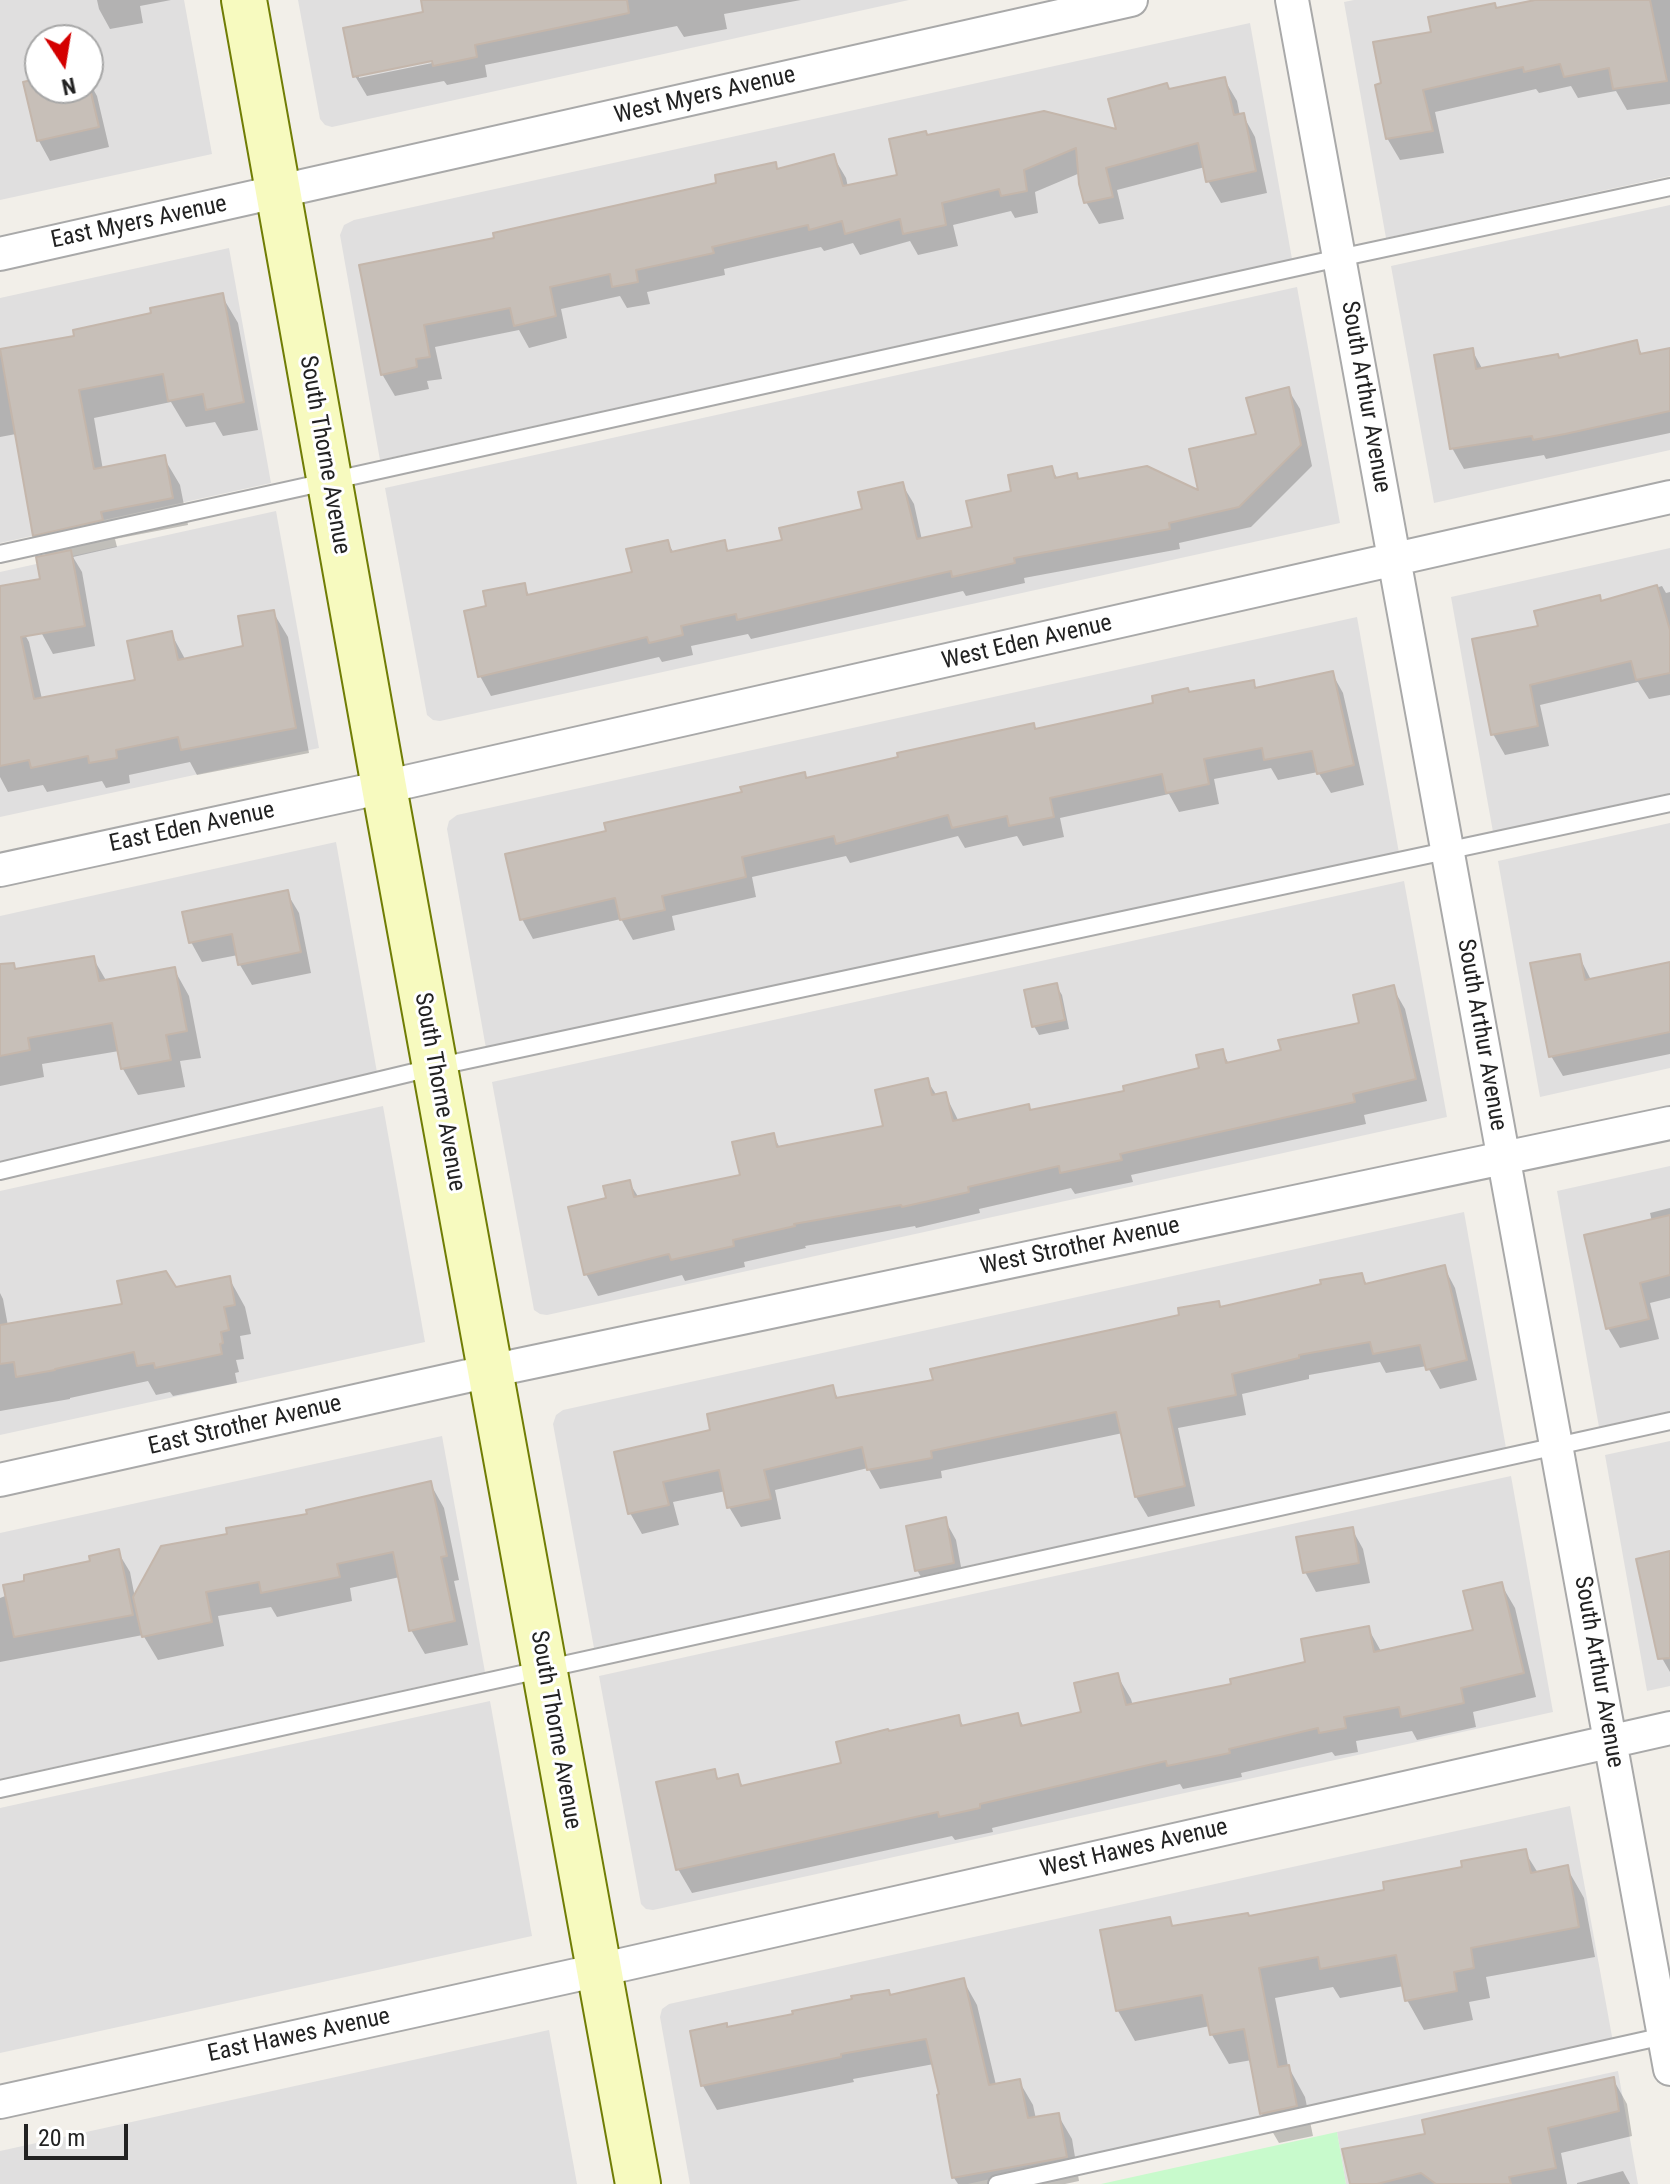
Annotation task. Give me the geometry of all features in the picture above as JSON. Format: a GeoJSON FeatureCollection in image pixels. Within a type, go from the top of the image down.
{"type":"FeatureCollection","features":[{"type":"Feature","properties":{"kind":"main road","name":"South Thorne Avenue"},"geometry":{"type":"LineString","coordinates":[[244,0],[328,480],[638,2184]]}},
{"type":"Feature","properties":{"kind":"street","name":"West Myers Avenue"},"geometry":{"type":"LineString","coordinates":[[279,192],[1131,0]]}},
{"type":"Feature","properties":{"kind":"street","name":"South Arthur Avenue"},"geometry":{"type":"LineString","coordinates":[[1292,0],[1670,2069]]}},
{"type":"Feature","properties":{"kind":"street","name":"East Myers Avenue"},"geometry":{"type":"LineString","coordinates":[[0,254],[279,192]]}},
{"type":"Feature","properties":{"kind":"street","name":"West Eden Avenue"},"geometry":{"type":"LineString","coordinates":[[384,787],[1670,497]]}},
{"type":"Feature","properties":{"kind":"street","name":"East Eden Avenue"},"geometry":{"type":"LineString","coordinates":[[0,870],[384,787]]}},
{"type":"Feature","properties":{"kind":"street","name":"West Strother Avenue"},"geometry":{"type":"LineString","coordinates":[[490,1371],[1670,1123]]}},
{"type":"Feature","properties":{"kind":"street","name":"East Strother Avenue"},"geometry":{"type":"LineString","coordinates":[[0,1480],[490,1371]]}},
{"type":"Feature","properties":{"kind":"street","name":"West Hawes Avenue"},"geometry":{"type":"LineString","coordinates":[[599,1970],[1670,1728]]}},
{"type":"Feature","properties":{"kind":"street","name":"East Hawes Avenue"},"geometry":{"type":"LineString","coordinates":[[0,2102],[599,1970]]}},
{"type":"Feature","properties":{"kind":"lane"},"geometry":{"type":"LineString","coordinates":[[0,554],[1670,187]]}},
{"type":"Feature","properties":{"kind":"lane"},"geometry":{"type":"LineString","coordinates":[[0,1171],[435,1067],[1670,803]]}},
{"type":"Feature","properties":{"kind":"lane"},"geometry":{"type":"LineString","coordinates":[[0,1789],[1670,1421]]}},
{"type":"Feature","properties":{"kind":"lane"},"geometry":{"type":"LineString","coordinates":[[997,2184],[1664,2036]]}},
{"type":"Feature","properties":{"kind":"shaded area"},"geometry":{"type":"Polygon","coordinates":[[[0,0],[184,0],[212,154],[0,200],[0,0]]]}},
{"type":"Feature","properties":{"kind":"shaded area"},"geometry":{"type":"Polygon","coordinates":[[[298,0],[909,0],[332,127],[320,119],[298,0]]]}},
{"type":"Feature","properties":{"kind":"shaded area"},"geometry":{"type":"Polygon","coordinates":[[[1670,0],[1670,176],[1386,238],[1344,2],[1670,0]]]}},
{"type":"Feature","properties":{"kind":"shaded area"},"geometry":{"type":"Polygon","coordinates":[[[1250,23],[1292,259],[380,460],[340,235],[344,225],[354,220],[1250,23]]]}},
{"type":"Feature","properties":{"kind":"shaded area"},"geometry":{"type":"Polygon","coordinates":[[[1670,205],[1670,450],[1434,503],[1391,266],[1670,205]]]}},
{"type":"Feature","properties":{"kind":"shaded area"},"geometry":{"type":"Polygon","coordinates":[[[229,248],[271,483],[0,543],[0,298],[229,248]]]}},
{"type":"Feature","properties":{"kind":"shaded area"},"geometry":{"type":"Polygon","coordinates":[[[1297,287],[1340,523],[440,721],[427,715],[385,488],[1297,287]]]}},
{"type":"Feature","properties":{"kind":"shaded area"},"geometry":{"type":"Polygon","coordinates":[[[276,511],[319,748],[0,817],[0,572],[276,511]]]}},
{"type":"Feature","properties":{"kind":"shaded area"},"geometry":{"type":"Polygon","coordinates":[[[1670,548],[1670,793],[1493,832],[1451,597],[1670,548]]]}},
{"type":"Feature","properties":{"kind":"shaded area"},"geometry":{"type":"Polygon","coordinates":[[[1357,617],[1399,853],[487,1054],[447,829],[449,821],[457,815],[1357,617]]]}},
{"type":"Feature","properties":{"kind":"shaded area"},"geometry":{"type":"Polygon","coordinates":[[[1670,823],[1670,1068],[1540,1097],[1498,861],[1670,823]]]}},
{"type":"Feature","properties":{"kind":"shaded area"},"geometry":{"type":"Polygon","coordinates":[[[336,842],[378,1078],[0,1161],[0,916],[336,842]]]}},
{"type":"Feature","properties":{"kind":"shaded area"},"geometry":{"type":"Polygon","coordinates":[[[1404,881],[1447,1117],[547,1315],[534,1310],[492,1082],[1404,881]]]}},
{"type":"Feature","properties":{"kind":"shaded area"},"geometry":{"type":"Polygon","coordinates":[[[383,1106],[425,1342],[0,1435],[0,1191],[383,1106]]]}},
{"type":"Feature","properties":{"kind":"shaded area"},"geometry":{"type":"Polygon","coordinates":[[[1670,1166],[1670,1411],[1599,1427],[1557,1191],[1670,1166]]]}},
{"type":"Feature","properties":{"kind":"shaded area"},"geometry":{"type":"Polygon","coordinates":[[[1464,1212],[1506,1448],[594,1648],[553,1424],[556,1415],[563,1410],[1464,1212]]]}},
{"type":"Feature","properties":{"kind":"shaded area"},"geometry":{"type":"Polygon","coordinates":[[[442,1436],[485,1672],[0,1779],[0,1533],[442,1436]]]}},
{"type":"Feature","properties":{"kind":"shaded area"},"geometry":{"type":"Polygon","coordinates":[[[1670,1441],[1670,1686],[1647,1691],[1605,1455],[1670,1441]]]}},
{"type":"Feature","properties":{"kind":"shaded area"},"geometry":{"type":"Polygon","coordinates":[[[1511,1476],[1553,1712],[653,1910],[641,1904],[599,1676],[1511,1476]]]}},
{"type":"Feature","properties":{"kind":"shaded area"},"geometry":{"type":"Polygon","coordinates":[[[490,1701],[532,1936],[0,2053],[0,1808],[490,1701]]]}},
{"type":"Feature","properties":{"kind":"shaded area"},"geometry":{"type":"Polygon","coordinates":[[[1570,1806],[1613,2042],[968,2184],[690,2184],[660,2017],[662,2009],[669,2004],[1570,1806]]]}},
{"type":"Feature","properties":{"kind":"shaded area"},"geometry":{"type":"Polygon","coordinates":[[[549,2030],[577,2184],[0,2184],[0,2151],[549,2030]]]}},
{"type":"Feature","properties":{"kind":"shaded area"},"geometry":{"type":"Polygon","coordinates":[[[1618,2071],[1638,2184],[1346,2184],[1337,2132],[1618,2071]]]}},
{"type":"Feature","properties":{"kind":"green space"},"geometry":{"type":"Polygon","coordinates":[[[1337,2132],[1346,2184],[1101,2184],[1337,2132]]]}},
{"type":"Feature","properties":{"kind":"building"},"geometry":{"type":"Polygon","coordinates":[[[421,0],[627,0],[629,13],[475,45],[477,57],[433,66],[432,61],[353,77],[343,28],[423,12],[421,0]]]}},
{"type":"Feature","properties":{"kind":"building"},"geometry":{"type":"Polygon","coordinates":[[[1535,0],[1650,0],[1667,81],[1613,89],[1609,68],[1564,77],[1560,64],[1524,72],[1523,67],[1423,90],[1433,131],[1386,139],[1375,85],[1381,83],[1373,42],[1431,32],[1428,17],[1495,3],[1496,8],[1535,0]]]}},
{"type":"Feature","properties":{"kind":"building"},"geometry":{"type":"Polygon","coordinates":[[[1225,77],[1234,115],[1244,113],[1256,171],[1206,182],[1198,143],[1106,168],[1113,197],[1084,203],[1076,148],[1024,170],[1027,191],[1001,196],[999,189],[942,203],[946,225],[903,234],[900,219],[845,234],[842,221],[809,230],[808,225],[712,247],[714,253],[636,270],[638,282],[612,287],[610,274],[550,287],[556,316],[514,326],[510,308],[424,325],[430,357],[416,359],[417,367],[381,375],[359,265],[494,238],[493,233],[716,183],[715,175],[776,162],[777,169],[834,154],[843,186],[897,175],[889,139],[926,131],[927,135],[1044,111],[1116,129],[1108,99],[1167,83],[1169,89],[1225,77]]]}},
{"type":"Feature","properties":{"kind":"building"},"geometry":{"type":"Polygon","coordinates":[[[28,104],[94,104],[99,127],[37,141],[28,104]]]}},
{"type":"Feature","properties":{"kind":"building"},"geometry":{"type":"Polygon","coordinates":[[[223,293],[244,402],[206,410],[203,394],[168,401],[163,374],[79,390],[94,469],[165,455],[173,498],[101,512],[103,520],[33,536],[0,349],[74,336],[73,330],[151,313],[150,308],[223,293]]]}},
{"type":"Feature","properties":{"kind":"building"},"geometry":{"type":"Polygon","coordinates":[[[1637,340],[1640,354],[1670,348],[1670,411],[1533,440],[1532,436],[1450,449],[1434,355],[1473,348],[1476,369],[1558,354],[1559,358],[1637,340]]]}},
{"type":"Feature","properties":{"kind":"building"},"geometry":{"type":"Polygon","coordinates":[[[1289,387],[1301,445],[1239,507],[1169,523],[1170,529],[1014,558],[1015,563],[952,577],[951,571],[737,620],[736,614],[681,626],[683,635],[649,643],[647,637],[478,677],[464,611],[486,606],[483,591],[525,583],[527,595],[632,572],[626,549],[668,540],[671,552],[725,540],[727,551],[782,540],[779,528],[862,509],[858,492],[903,482],[917,539],[972,527],[966,501],[1011,491],[1008,475],[1052,466],[1055,478],[1077,473],[1078,479],[1147,466],[1198,490],[1189,449],[1256,434],[1246,398],[1289,387]]]}},
{"type":"Feature","properties":{"kind":"building"},"geometry":{"type":"Polygon","coordinates":[[[71,550],[85,626],[21,637],[34,699],[135,680],[127,641],[172,631],[178,660],[243,646],[238,616],[274,610],[296,728],[181,750],[178,737],[116,750],[117,758],[89,763],[88,756],[31,768],[29,760],[0,766],[0,586],[40,579],[36,557],[71,550]]]}},
{"type":"Feature","properties":{"kind":"building"},"geometry":{"type":"Polygon","coordinates":[[[1657,585],[1670,630],[1670,673],[1636,680],[1631,661],[1530,685],[1538,726],[1491,735],[1472,639],[1538,626],[1534,611],[1600,595],[1601,601],[1657,585]]]}},
{"type":"Feature","properties":{"kind":"building"},"geometry":{"type":"Polygon","coordinates":[[[1333,671],[1354,765],[1317,774],[1312,751],[1264,760],[1262,748],[1204,759],[1209,784],[1166,793],[1162,774],[1050,798],[1054,817],[1009,826],[1007,816],[952,828],[948,815],[836,844],[834,836],[742,857],[746,877],[662,896],[665,910],[620,920],[615,898],[520,920],[505,854],[606,831],[604,823],[742,792],[740,787],[805,772],[806,778],[898,757],[897,753],[1034,723],[1035,729],[1153,703],[1152,696],[1188,688],[1189,692],[1254,680],[1255,688],[1333,671]]]}},
{"type":"Feature","properties":{"kind":"building"},"geometry":{"type":"Polygon","coordinates":[[[288,890],[301,952],[238,965],[232,934],[189,943],[182,912],[288,890]]]}},
{"type":"Feature","properties":{"kind":"building"},"geometry":{"type":"Polygon","coordinates":[[[1580,954],[1585,980],[1670,962],[1670,1032],[1549,1057],[1530,963],[1580,954]]]}},
{"type":"Feature","properties":{"kind":"building"},"geometry":{"type":"Polygon","coordinates":[[[94,956],[99,981],[175,967],[187,1031],[166,1035],[171,1060],[121,1069],[112,1023],[28,1038],[30,1050],[0,1056],[0,964],[14,963],[15,969],[94,956]]]}},
{"type":"Feature","properties":{"kind":"building"},"geometry":{"type":"Polygon","coordinates":[[[1057,983],[1065,1020],[1032,1027],[1024,990],[1057,983]]]}},
{"type":"Feature","properties":{"kind":"building"},"geometry":{"type":"Polygon","coordinates":[[[1394,985],[1416,1079],[1353,1094],[1355,1102],[1120,1154],[1122,1160],[1060,1173],[1059,1166],[968,1187],[969,1192],[902,1207],[794,1224],[733,1240],[734,1246],[671,1260],[669,1254],[584,1275],[568,1207],[606,1198],[603,1186],[630,1180],[634,1197],[740,1175],[732,1142],[774,1133],[777,1147],[883,1126],[875,1090],[928,1078],[932,1095],[946,1092],[953,1121],[1029,1104],[1030,1110],[1124,1091],[1123,1086],[1199,1068],[1196,1055],[1223,1049],[1226,1063],[1281,1050],[1278,1040],[1359,1023],[1353,995],[1394,985]]]}},
{"type":"Feature","properties":{"kind":"building"},"geometry":{"type":"Polygon","coordinates":[[[1670,1215],[1670,1275],[1640,1283],[1649,1319],[1606,1329],[1584,1235],[1670,1215]]]}},
{"type":"Feature","properties":{"kind":"building"},"geometry":{"type":"Polygon","coordinates":[[[1445,1265],[1467,1360],[1426,1370],[1420,1345],[1373,1354],[1370,1342],[1299,1355],[1299,1358],[1232,1374],[1236,1395],[1168,1408],[1185,1486],[1135,1497],[1116,1412],[931,1451],[932,1458],[867,1470],[862,1447],[764,1470],[771,1499],[727,1508],[719,1470],[663,1482],[669,1505],[628,1514],[614,1452],[710,1430],[707,1414],[833,1385],[836,1398],[933,1380],[930,1369],[1179,1315],[1178,1308],[1219,1301],[1220,1307],[1321,1284],[1320,1280],[1362,1273],[1365,1284],[1445,1265]]]}},
{"type":"Feature","properties":{"kind":"building"},"geometry":{"type":"Polygon","coordinates":[[[166,1271],[176,1287],[230,1276],[235,1305],[224,1307],[229,1330],[221,1332],[222,1354],[155,1368],[154,1363],[137,1366],[134,1352],[16,1377],[14,1362],[0,1364],[0,1325],[122,1304],[117,1281],[166,1271]]]}},
{"type":"Feature","properties":{"kind":"building"},"geometry":{"type":"Polygon","coordinates":[[[431,1481],[447,1556],[441,1557],[455,1621],[409,1631],[393,1552],[337,1564],[340,1577],[261,1593],[259,1582],[206,1592],[212,1622],[142,1637],[133,1597],[161,1546],[227,1534],[226,1528],[307,1514],[306,1510],[431,1481]]]}},
{"type":"Feature","properties":{"kind":"building"},"geometry":{"type":"Polygon","coordinates":[[[946,1517],[954,1563],[915,1571],[906,1526],[946,1517]]]}},
{"type":"Feature","properties":{"kind":"building"},"geometry":{"type":"Polygon","coordinates":[[[1353,1527],[1359,1563],[1303,1573],[1296,1537],[1353,1527]]]}},
{"type":"Feature","properties":{"kind":"building"},"geometry":{"type":"Polygon","coordinates":[[[119,1549],[133,1615],[14,1637],[3,1585],[24,1581],[24,1575],[90,1561],[89,1556],[119,1549]]]}},
{"type":"Feature","properties":{"kind":"building"},"geometry":{"type":"Polygon","coordinates":[[[1670,1551],[1670,1658],[1658,1659],[1636,1559],[1670,1551]]]}},
{"type":"Feature","properties":{"kind":"building"},"geometry":{"type":"Polygon","coordinates":[[[1502,1582],[1524,1673],[1461,1688],[1464,1703],[1401,1717],[1399,1707],[1344,1717],[1346,1728],[1319,1733],[1318,1728],[1229,1749],[1230,1753],[1167,1766],[1166,1761],[980,1804],[980,1808],[939,1817],[938,1812],[676,1870],[656,1782],[715,1769],[717,1779],[738,1774],[741,1786],[841,1763],[836,1742],[888,1729],[959,1715],[961,1726],[1018,1713],[1021,1726],[1081,1712],[1074,1683],[1118,1673],[1126,1705],[1231,1684],[1230,1679],[1305,1662],[1301,1639],[1369,1626],[1374,1652],[1473,1630],[1463,1591],[1502,1582]]]}},
{"type":"Feature","properties":{"kind":"building"},"geometry":{"type":"Polygon","coordinates":[[[1526,1849],[1531,1873],[1568,1865],[1579,1927],[1471,1948],[1474,1968],[1454,1972],[1457,1991],[1405,2001],[1396,1955],[1320,1969],[1318,1957],[1259,1968],[1278,2067],[1289,2065],[1297,2106],[1260,2114],[1244,2029],[1210,2035],[1202,1995],[1116,2011],[1100,1930],[1170,1917],[1172,1926],[1248,1913],[1249,1916],[1384,1890],[1383,1882],[1462,1867],[1461,1861],[1526,1849]]]}},
{"type":"Feature","properties":{"kind":"building"},"geometry":{"type":"Polygon","coordinates":[[[964,1978],[989,2085],[1020,2079],[1028,2118],[1059,2113],[1067,2157],[952,2178],[939,2094],[926,2039],[841,2054],[841,2057],[701,2086],[690,2031],[793,2014],[792,2011],[852,1999],[851,1996],[889,1990],[890,1995],[964,1978]]]}},
{"type":"Feature","properties":{"kind":"building"},"geometry":{"type":"Polygon","coordinates":[[[1614,2077],[1619,2111],[1548,2128],[1556,2168],[1509,2177],[1511,2184],[1436,2184],[1421,2173],[1377,2184],[1350,2184],[1342,2149],[1425,2134],[1422,2120],[1614,2077]]]}}]}
